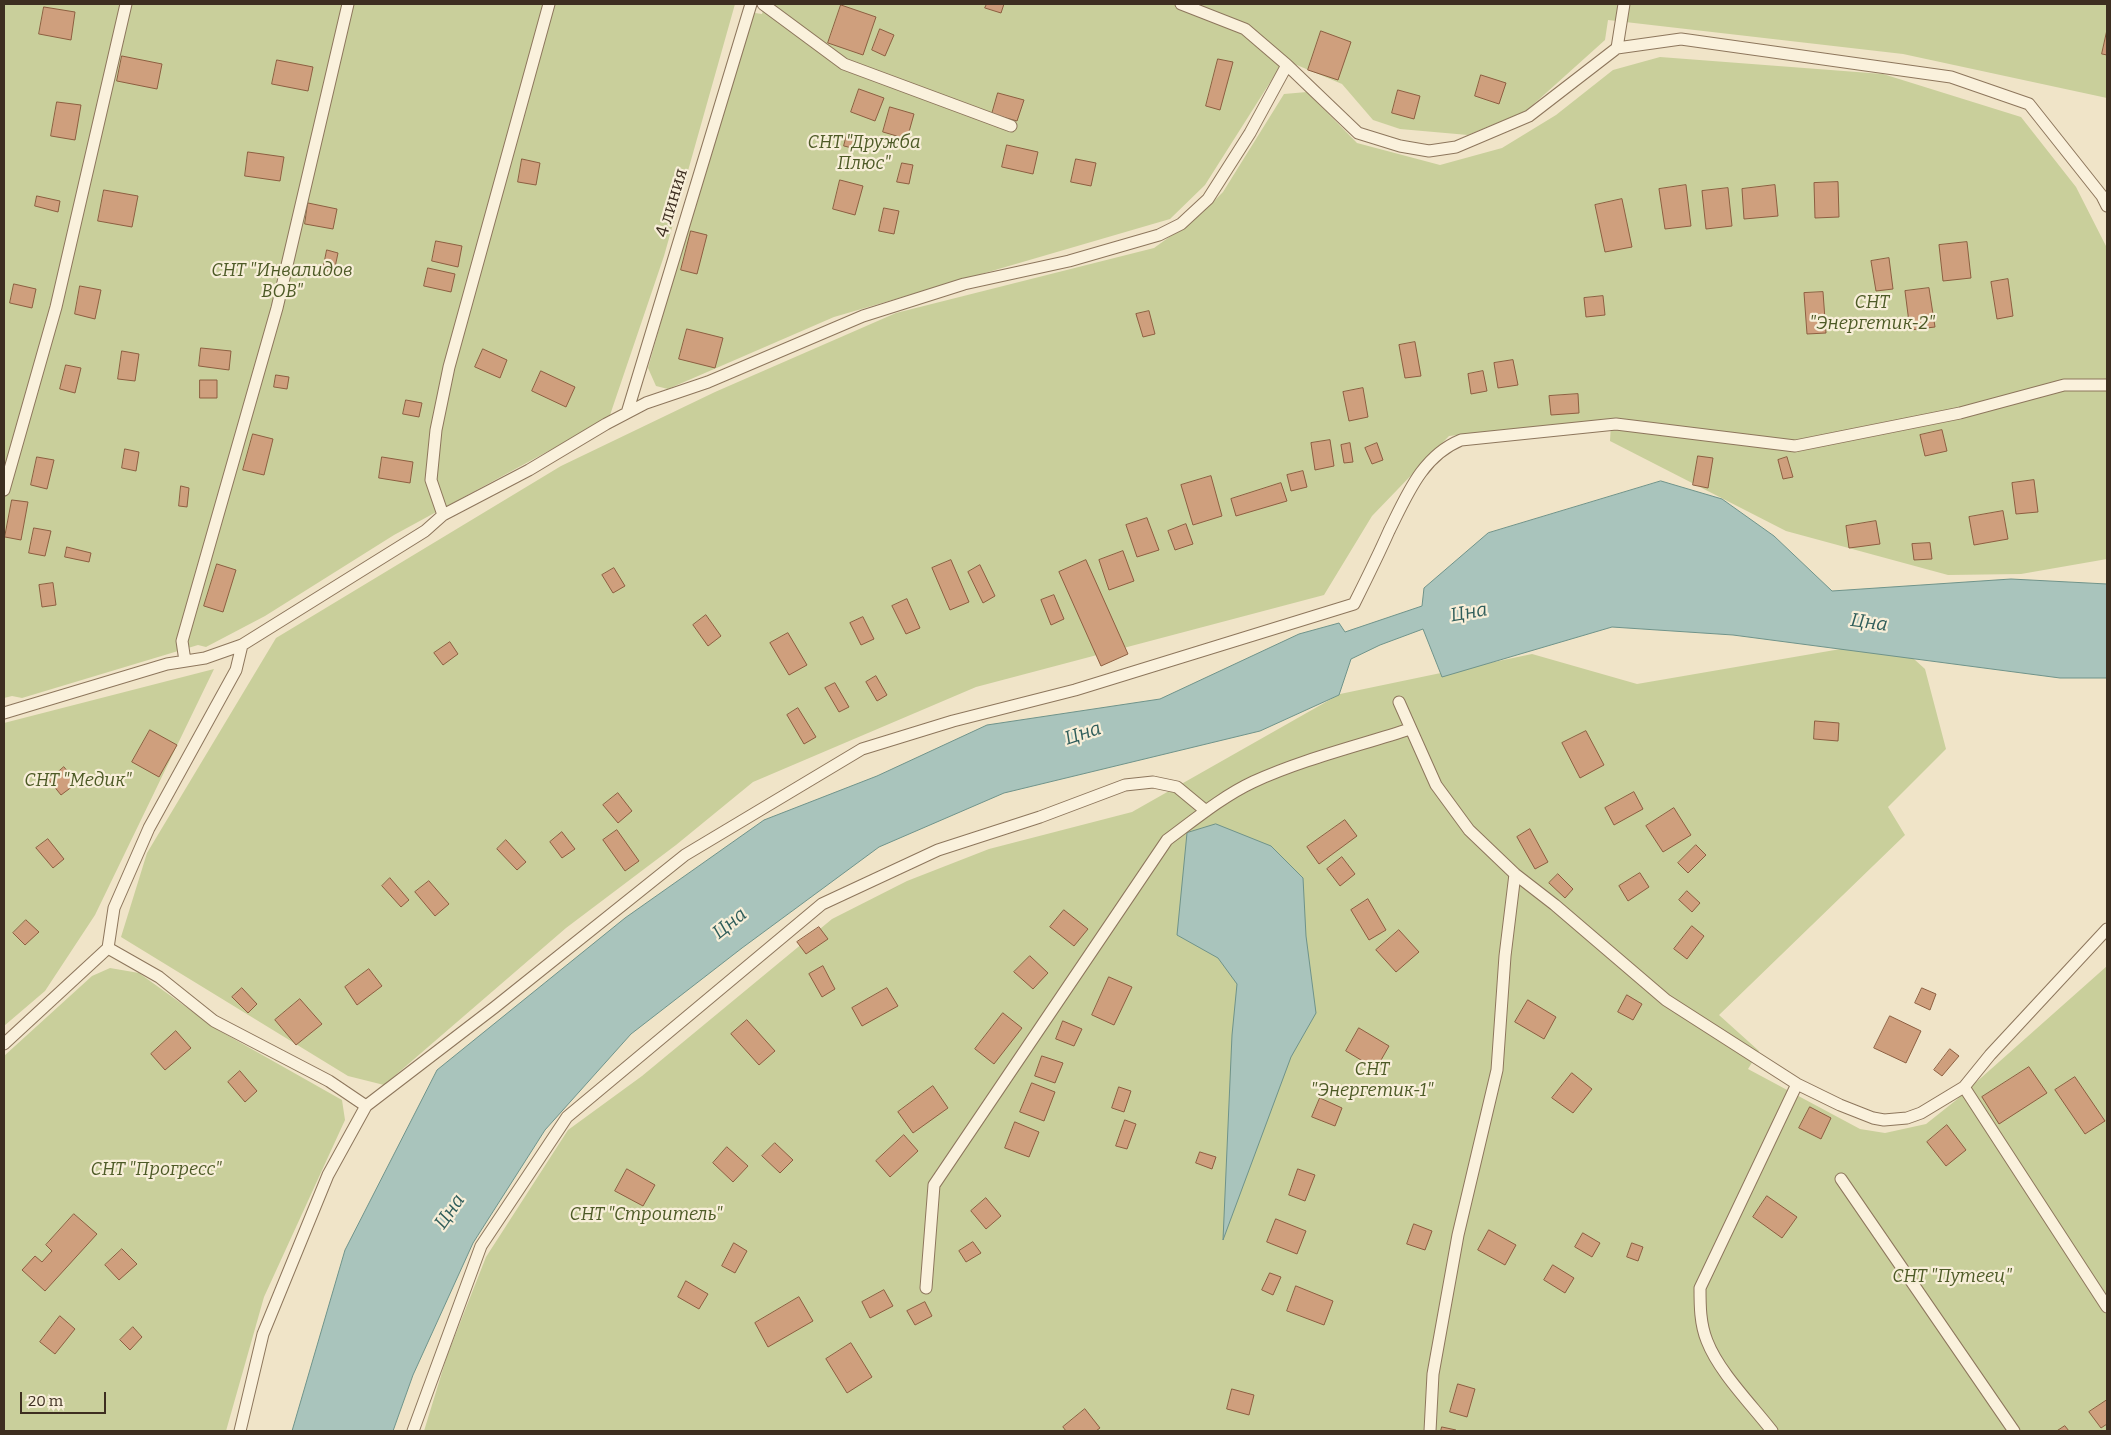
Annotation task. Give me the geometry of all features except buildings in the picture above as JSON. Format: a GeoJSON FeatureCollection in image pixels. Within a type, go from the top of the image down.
{"type":"FeatureCollection","features":[{"type":"Feature","properties":{"kind":"lane"},"geometry":{"type":"LineString","coordinates":[[4,490],[56,307],[126,4]]}},
{"type":"Feature","properties":{"kind":"lane"},"geometry":{"type":"LineString","coordinates":[[185,661],[182,641],[277,308],[348,4]]}},
{"type":"Feature","properties":{"kind":"lane"},"geometry":{"type":"LineString","coordinates":[[443,515],[431,480],[436,430],[449,367],[548,4]]}},
{"type":"Feature","properties":{"kind":"lane","name":"4 линия"},"geometry":{"type":"LineString","coordinates":[[627,413],[751,4]]}},
{"type":"Feature","properties":{"kind":"lane"},"geometry":{"type":"LineString","coordinates":[[763,4],[844,64],[1011,126]]}},
{"type":"Feature","properties":{"kind":"lane"},"geometry":{"type":"LineString","coordinates":[[1181,4],[1245,29],[1287,65],[1358,133],[1400,146],[1429,151],[1456,147],[1528,116],[1617,48],[1680,39],[1951,77],[2029,104],[2102,196],[2107,206]]}},
{"type":"Feature","properties":{"kind":"lane"},"geometry":{"type":"LineString","coordinates":[[1617,48],[1624,4]]}},
{"type":"Feature","properties":{"kind":"lane"},"geometry":{"type":"LineString","coordinates":[[4,713],[167,664],[205,658],[242,644],[425,531],[443,515],[529,470],[646,403],[708,382],[862,316],[964,284],[1070,261],[1159,235],[1181,224],[1208,199],[1250,133],[1287,65]]}},
{"type":"Feature","properties":{"kind":"lane"},"geometry":{"type":"LineString","coordinates":[[240,1431],[263,1334],[328,1175],[366,1106],[495,1007],[685,855],[862,749],[953,721],[1075,690],[1354,604],[1414,482],[1434,457],[1455,442],[1461,440],[1616,424],[1795,446],[1960,413],[2064,385],[2107,385]]}},
{"type":"Feature","properties":{"kind":"lane"},"geometry":{"type":"LineString","coordinates":[[4,1044],[108,948],[114,908],[149,828],[236,670],[242,644]]}},
{"type":"Feature","properties":{"kind":"lane"},"geometry":{"type":"LineString","coordinates":[[1399,702],[1436,785],[1469,830],[1515,874],[1555,905],[1666,1000],[1796,1084],[1873,1118],[1884,1120],[1907,1118],[1921,1113],[1964,1087],[1990,1055],[2107,929]]}},
{"type":"Feature","properties":{"kind":"lane"},"geometry":{"type":"LineString","coordinates":[[926,1288],[934,1185],[1167,840],[1206,811],[1252,783],[1306,762],[1410,729]]}},
{"type":"Feature","properties":{"kind":"lane"},"geometry":{"type":"LineString","coordinates":[[413,1431],[481,1246],[567,1117],[822,904],[938,850],[1040,817],[1125,785],[1153,782],[1177,786],[1206,811]]}},
{"type":"Feature","properties":{"kind":"lane"},"geometry":{"type":"LineString","coordinates":[[1430,1431],[1434,1374],[1458,1234],[1497,1070],[1505,956],[1515,874]]}},
{"type":"Feature","properties":{"kind":"lane"},"geometry":{"type":"LineString","coordinates":[[108,948],[158,977],[214,1021],[328,1081],[366,1106]]}},
{"type":"Feature","properties":{"kind":"lane"},"geometry":{"type":"LineString","coordinates":[[1772,1431],[1723,1369],[1707,1341],[1700,1316],[1700,1288],[1796,1084]]}},
{"type":"Feature","properties":{"kind":"lane"},"geometry":{"type":"LineString","coordinates":[[1964,1087],[2107,1307]]}},
{"type":"Feature","properties":{"kind":"lane"},"geometry":{"type":"LineString","coordinates":[[1841,1179],[2014,1431]]}},
{"type":"Feature","properties":{"kind":"green space","name":"СНТ \"Инвалидов ВОВ\""},"geometry":{"type":"Polygon","coordinates":[[[4,4],[735,4],[664,256],[609,418],[394,535],[265,616],[206,647],[198,645],[22,698],[12,696],[4,698],[4,4]]]}},
{"type":"Feature","properties":{"kind":"green space","name":"СНТ \"Дружба Плюс\""},"geometry":{"type":"Polygon","coordinates":[[[765,4],[2107,4],[2107,98],[1903,54],[1608,20],[1605,40],[1526,111],[1468,135],[1400,129],[1373,120],[1342,84],[1292,63],[1276,73],[1205,185],[1170,219],[834,317],[668,389],[656,386],[648,368],[745,25],[755,13],[762,14],[765,4]]]}},
{"type":"Feature","properties":{"kind":"green space","name":"СНТ \"Энергетик-2\""},"geometry":{"type":"Polygon","coordinates":[[[1660,57],[1883,74],[2021,117],[2076,187],[2107,248],[2107,559],[2021,574],[1948,575],[1786,531],[1610,441],[1611,424],[1563,424],[1449,436],[1372,516],[1324,595],[976,687],[753,782],[676,845],[566,928],[384,1085],[348,1076],[121,937],[147,853],[276,638],[561,466],[715,392],[896,313],[1154,248],[1200,215],[1223,192],[1284,94],[1307,92],[1357,143],[1440,165],[1502,148],[1556,115],[1613,70],[1660,57]]]}},
{"type":"Feature","properties":{"kind":"green space","name":"СНТ \"Энергетик-1\""},"geometry":{"type":"Polygon","coordinates":[[[1893,640],[1925,669],[1946,749],[1888,807],[1905,835],[1719,1015],[1759,1051],[1748,1069],[1860,1129],[1885,1133],[1926,1124],[1955,1101],[2107,966],[2107,1431],[424,1431],[447,1356],[486,1257],[568,1130],[642,1076],[832,919],[907,881],[989,849],[1132,812],[1340,694],[1532,654],[1637,684],[1893,640]]]}},
{"type":"Feature","properties":{"kind":"green space","name":"СНТ \"Медик\""},"geometry":{"type":"Polygon","coordinates":[[[214,669],[95,915],[45,991],[4,1026],[4,723],[214,669]]]}},
{"type":"Feature","properties":{"kind":"green space","name":"СНТ \"Прогресс\""},"geometry":{"type":"Polygon","coordinates":[[[110,968],[139,973],[218,1030],[342,1100],[345,1120],[264,1297],[226,1431],[4,1431],[4,1056],[92,976],[110,968]]]}},
{"type":"Feature","properties":{"kind":"water","name":"Цна"},"geometry":{"type":"Polygon","coordinates":[[[1661,481],[1722,499],[1774,536],[1832,591],[2011,579],[2107,584],[2107,678],[2060,678],[1733,635],[1612,627],[1442,677],[1423,629],[1380,645],[1351,659],[1339,695],[1260,731],[1004,793],[879,847],[742,948],[631,1034],[545,1130],[473,1243],[413,1375],[393,1431],[292,1431],[345,1250],[437,1070],[625,918],[764,820],[877,776],[987,725],[1160,699],[1299,634],[1339,623],[1345,632],[1422,606],[1424,588],[1488,533],[1661,481]]]}},
{"type":"Feature","properties":{"kind":"water"},"geometry":{"type":"Polygon","coordinates":[[[1216,824],[1271,846],[1303,878],[1306,936],[1316,1013],[1291,1057],[1223,1240],[1232,1035],[1237,984],[1218,958],[1177,935],[1187,833],[1216,824]]]}},
{"type":"Feature","properties":{"kind":"park label","name":"СНТ \"Строитель\""},"geometry":{"type":"Point","coordinates":[646,1215]}},
{"type":"Feature","properties":{"kind":"park label","name":"СНТ \"Путеец\""},"geometry":{"type":"Point","coordinates":[1952,1277]}}]}
